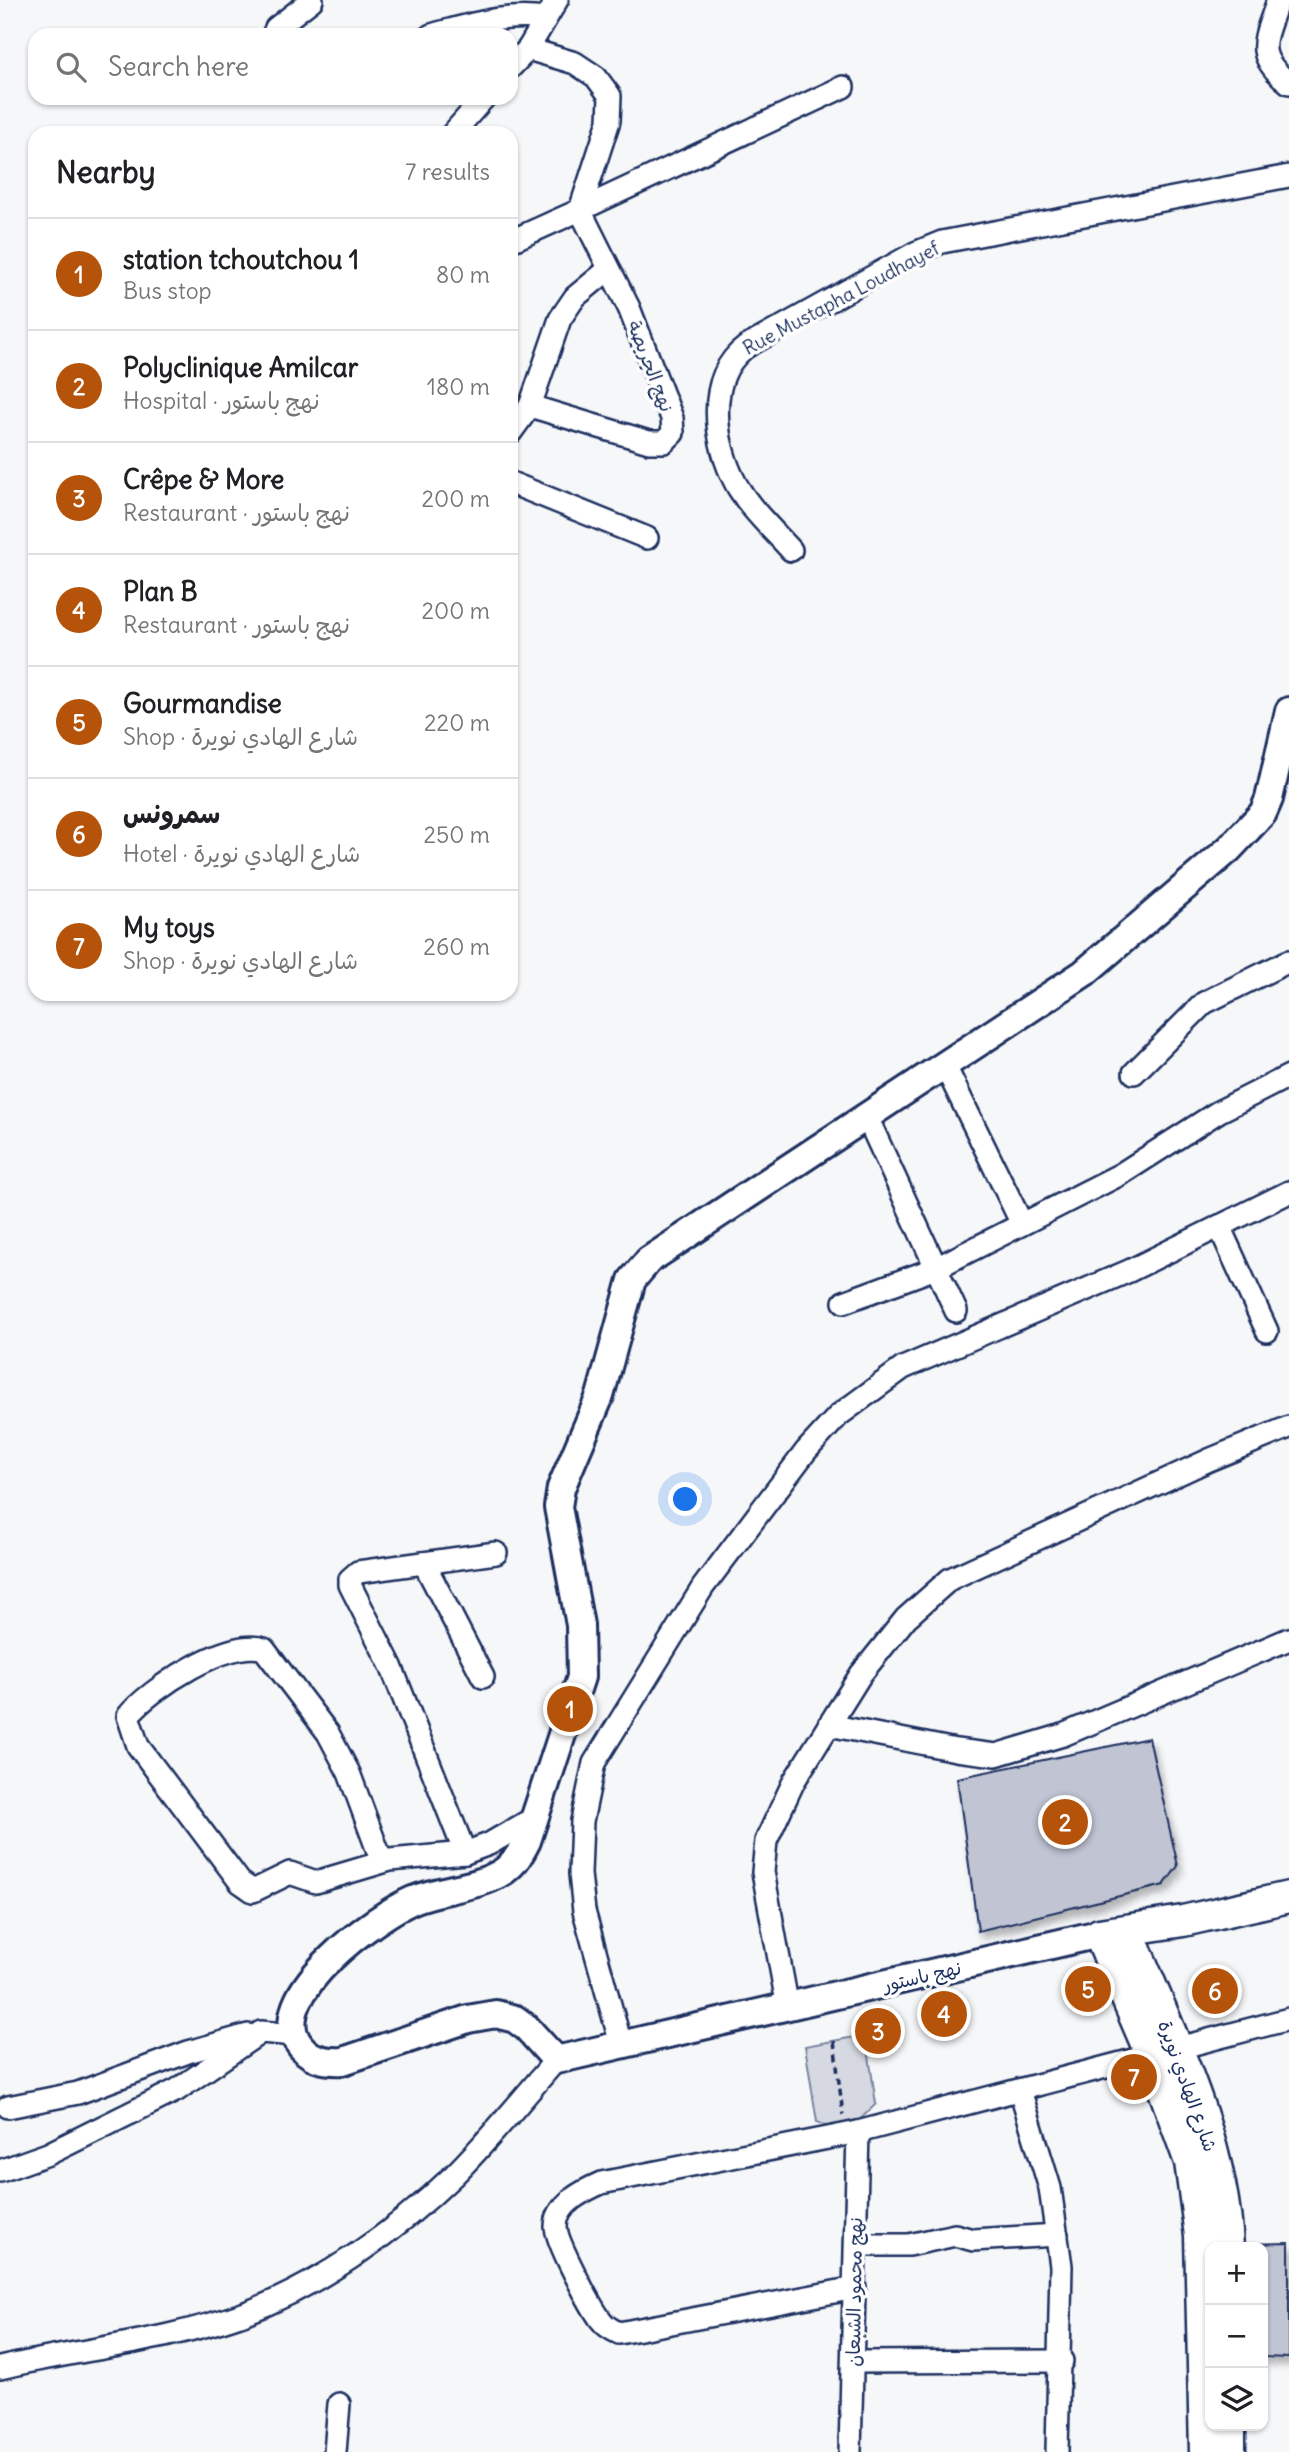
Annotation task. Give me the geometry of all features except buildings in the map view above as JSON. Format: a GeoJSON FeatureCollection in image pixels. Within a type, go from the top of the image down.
{"type":"FeatureCollection","features":[{"type":"Feature","properties":{"kind":"main road","name":"نهج باستور"},"geometry":{"type":"LineString","coordinates":[[1114,1933],[1289,1897]]}},
{"type":"Feature","properties":{"kind":"main road","name":"شارع الهادي نويرة"},"geometry":{"type":"LineString","coordinates":[[1114,1933],[1164,2052],[1214,2157],[1227,2242]]}},
{"type":"Feature","properties":{"kind":"main road","name":"شارع الهادي نويرة"},"geometry":{"type":"LineString","coordinates":[[1164,2052],[1191,2162],[1200,2235],[1205,2452]]}},
{"type":"Feature","properties":{"kind":"main road"},"geometry":{"type":"LineString","coordinates":[[1230,2431],[1230,2452]]}},
{"type":"Feature","properties":{"kind":"street"},"geometry":{"type":"LineString","coordinates":[[276,28],[313,0]]}},
{"type":"Feature","properties":{"kind":"street"},"geometry":{"type":"LineString","coordinates":[[518,59],[557,0]]}},
{"type":"Feature","properties":{"kind":"street"},"geometry":{"type":"LineString","coordinates":[[1278,0],[1265,39],[1265,55],[1270,68],[1289,83]]}},
{"type":"Feature","properties":{"kind":"street"},"geometry":{"type":"LineString","coordinates":[[456,28],[492,18],[525,16],[545,19]]}},
{"type":"Feature","properties":{"kind":"street"},"geometry":{"type":"LineString","coordinates":[[527,49],[575,63],[596,77],[610,96],[609,121],[580,210]]}},
{"type":"Feature","properties":{"kind":"street"},"geometry":{"type":"LineString","coordinates":[[518,238],[843,87]]}},
{"type":"Feature","properties":{"kind":"street"},"geometry":{"type":"LineString","coordinates":[[459,126],[478,105]]}},
{"type":"Feature","properties":{"kind":"street","name":"Rue Mustapha Loudhayef"},"geometry":{"type":"LineString","coordinates":[[792,550],[753,507],[737,486],[728,466],[718,413],[717,389],[734,355],[915,253],[942,242],[1289,176]]}},
{"type":"Feature","properties":{"kind":"street","name":"نهج الجريصة"},"geometry":{"type":"LineString","coordinates":[[530,406],[649,442],[664,442],[673,433],[667,406],[629,308],[580,210]]}},
{"type":"Feature","properties":{"kind":"street"},"geometry":{"type":"LineString","coordinates":[[518,422],[530,406],[560,318],[575,297],[609,269]]}},
{"type":"Feature","properties":{"kind":"street"},"geometry":{"type":"LineString","coordinates":[[518,486],[647,538]]}},
{"type":"Feature","properties":{"kind":"street"},"geometry":{"type":"LineString","coordinates":[[0,2368],[153,2339],[203,2326],[243,2314],[313,2279],[371,2242],[455,2174],[556,2060],[527,2028],[515,2019],[496,2014],[468,2020],[343,2061],[327,2062],[307,2054],[294,2035],[293,2011],[300,1995],[335,1954],[384,1915],[410,1901],[492,1878],[506,1870],[517,1859],[534,1818],[581,1677],[580,1625],[558,1507],[561,1488],[600,1396],[632,1280],[649,1260],[1084,973],[1245,835],[1263,813],[1269,799],[1289,711]]}},
{"type":"Feature","properties":{"kind":"street"},"geometry":{"type":"LineString","coordinates":[[1134,1073],[1205,1003],[1289,961]]}},
{"type":"Feature","properties":{"kind":"street"},"geometry":{"type":"LineString","coordinates":[[945,1066],[1022,1224]]}},
{"type":"Feature","properties":{"kind":"street"},"geometry":{"type":"LineString","coordinates":[[844,1302],[936,1268],[1121,1174],[1218,1112],[1289,1076]]}},
{"type":"Feature","properties":{"kind":"street"},"geometry":{"type":"LineString","coordinates":[[866,1115],[956,1311]]}},
{"type":"Feature","properties":{"kind":"street"},"geometry":{"type":"LineString","coordinates":[[621,2044],[584,1911],[580,1874],[582,1821],[594,1763],[703,1587],[806,1451],[839,1415],[903,1368],[1129,1271],[1289,1192]]}},
{"type":"Feature","properties":{"kind":"street"},"geometry":{"type":"LineString","coordinates":[[1219,1226],[1267,1331]]}},
{"type":"Feature","properties":{"kind":"street"},"geometry":{"type":"LineString","coordinates":[[788,2008],[763,1872],[766,1841],[794,1781],[861,1674],[906,1618],[950,1579],[1209,1460],[1289,1427]]}},
{"type":"Feature","properties":{"kind":"street"},"geometry":{"type":"LineString","coordinates":[[465,1853],[391,1666],[350,1585],[352,1575],[358,1572],[496,1553]]}},
{"type":"Feature","properties":{"kind":"street"},"geometry":{"type":"LineString","coordinates":[[424,1563],[483,1677]]}},
{"type":"Feature","properties":{"kind":"street"},"geometry":{"type":"LineString","coordinates":[[829,1725],[956,1750],[996,1755],[1063,1735],[1289,1639]]}},
{"type":"Feature","properties":{"kind":"street"},"geometry":{"type":"LineString","coordinates":[[382,1862],[349,1773],[328,1733],[264,1649],[252,1645],[225,1650],[139,1701],[128,1716],[138,1746],[246,1889],[253,1891],[290,1873],[316,1882],[382,1862],[465,1853],[489,1844],[534,1818]]}},
{"type":"Feature","properties":{"kind":"street","name":"نهج باستور"},"geometry":{"type":"LineString","coordinates":[[556,2060],[1114,1933]]}},
{"type":"Feature","properties":{"kind":"street"},"geometry":{"type":"LineString","coordinates":[[855,2288],[619,2333],[601,2320],[561,2245],[556,2227],[560,2212],[569,2202],[601,2183],[851,2133],[1289,2019]]}},
{"type":"Feature","properties":{"kind":"street"},"geometry":{"type":"LineString","coordinates":[[8,2107],[78,2094],[188,2052],[261,2032],[294,2035]]}},
{"type":"Feature","properties":{"kind":"street"},"geometry":{"type":"LineString","coordinates":[[0,2171],[48,2154],[177,2090],[261,2032]]}},
{"type":"Feature","properties":{"kind":"street"},"geometry":{"type":"LineString","coordinates":[[1020,2090],[1050,2188],[1061,2266],[1062,2361],[1057,2452]]}},
{"type":"Feature","properties":{"kind":"street","name":"نهج محمود الشبعان"},"geometry":{"type":"LineString","coordinates":[[850,2452],[856,2245],[851,2133]]}},
{"type":"Feature","properties":{"kind":"street"},"geometry":{"type":"LineString","coordinates":[[856,2245],[909,2245],[937,2236],[956,2235],[973,2240],[1057,2235]]}},
{"type":"Feature","properties":{"kind":"street"},"geometry":{"type":"LineString","coordinates":[[853,2362],[1062,2361]]}},
{"type":"Feature","properties":{"kind":"street"},"geometry":{"type":"LineString","coordinates":[[335,2452],[339,2404]]}},
{"type":"Feature","properties":{"kind":"path"},"geometry":{"type":"LineString","coordinates":[[834,2041],[851,2133]]}},
{"type":"Feature","properties":{"kind":"shaded area"},"geometry":{"type":"Polygon","coordinates":[[[866,2035],[876,2104],[845,2134],[817,2122],[805,2046],[866,2035]]]}},
{"type":"Feature","properties":{"kind":"place","name":"station tchoutchou 1"},"geometry":{"type":"Point","coordinates":[570,1709]}},
{"type":"Feature","properties":{"kind":"place","name":"Polyclinique Amilcar"},"geometry":{"type":"Point","coordinates":[1065,1822]}},
{"type":"Feature","properties":{"kind":"place","name":"Gourmandise"},"geometry":{"type":"Point","coordinates":[1088,1989]}},
{"type":"Feature","properties":{"kind":"place","name":"سمرونس"},"geometry":{"type":"Point","coordinates":[1215,1991]}},
{"type":"Feature","properties":{"kind":"place","name":"Plan B"},"geometry":{"type":"Point","coordinates":[944,2014]}},
{"type":"Feature","properties":{"kind":"place","name":"Crêpe & More"},"geometry":{"type":"Point","coordinates":[878,2031]}},
{"type":"Feature","properties":{"kind":"place","name":"My toys"},"geometry":{"type":"Point","coordinates":[1134,2077]}}]}
